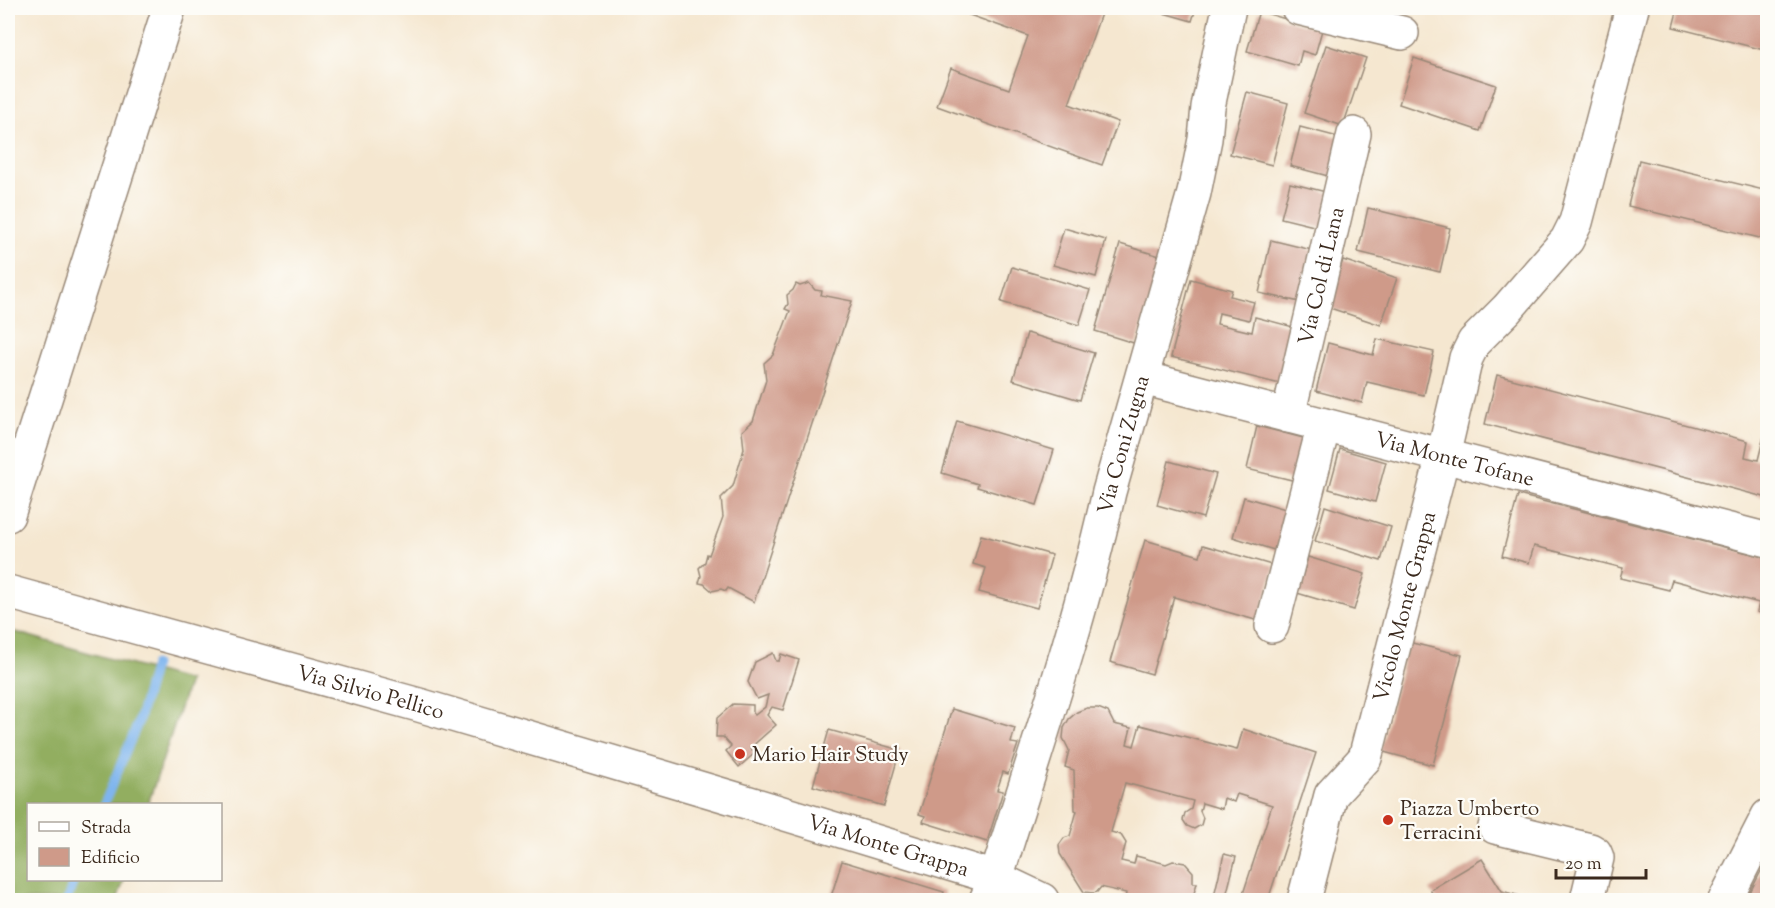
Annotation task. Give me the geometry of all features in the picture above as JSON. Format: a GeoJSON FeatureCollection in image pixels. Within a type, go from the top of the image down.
{"type":"FeatureCollection","features":[{"type":"Feature","properties":{"kind":"street","name":"Via Coni Zugna"},"geometry":{"type":"LineString","coordinates":[[991,889],[1053,696],[1194,193],[1205,139],[1208,107],[1229,8]]}},
{"type":"Feature","properties":{"kind":"street"},"geometry":{"type":"LineString","coordinates":[[1298,8],[1402,33]]}},
{"type":"Feature","properties":{"kind":"street","name":"Vicolo Monte Grappa"},"geometry":{"type":"LineString","coordinates":[[1304,900],[1331,795],[1365,758],[1454,459],[1466,358],[1474,342],[1507,309],[1568,240],[1576,222],[1632,8]]}},
{"type":"Feature","properties":{"kind":"street"},"geometry":{"type":"LineString","coordinates":[[8,515],[168,12]]}},
{"type":"Feature","properties":{"kind":"street","name":"Via Col di Lana"},"geometry":{"type":"LineString","coordinates":[[1288,416],[1354,134]]}},
{"type":"Feature","properties":{"kind":"street","name":"Via Monte Tofane"},"geometry":{"type":"LineString","coordinates":[[1143,378],[1767,540]]}},
{"type":"Feature","properties":{"kind":"street"},"geometry":{"type":"LineString","coordinates":[[1272,626],[1323,426]]}},
{"type":"Feature","properties":{"kind":"street","name":"Via Silvio Pellico"},"geometry":{"type":"LineString","coordinates":[[8,592],[419,705],[733,798]]}},
{"type":"Feature","properties":{"kind":"street","name":"Via Monte Grappa"},"geometry":{"type":"LineString","coordinates":[[733,798],[991,889],[1042,900]]}},
{"type":"Feature","properties":{"kind":"street"},"geometry":{"type":"LineString","coordinates":[[1725,900],[1767,816]]}},
{"type":"Feature","properties":{"kind":"street"},"geometry":{"type":"LineString","coordinates":[[1495,827],[1595,853],[1597,858],[1587,900]]}},
{"type":"Feature","properties":{"kind":"green space"},"geometry":{"type":"Polygon","coordinates":[[[8,630],[189,681],[148,803],[27,803],[27,881],[124,881],[117,900],[8,900],[8,630]]]}},
{"type":"Feature","properties":{"kind":"building"},"geometry":{"type":"Polygon","coordinates":[[[8,8],[14,8],[8,26],[8,8]]]}},
{"type":"Feature","properties":{"kind":"building"},"geometry":{"type":"Polygon","coordinates":[[[966,8],[1103,8],[1069,104],[1118,122],[1102,165],[937,106],[951,68],[1009,89],[1028,36],[964,13],[966,8]]]}},
{"type":"Feature","properties":{"kind":"building"},"geometry":{"type":"Polygon","coordinates":[[[1146,8],[1196,8],[1192,21],[1146,8]]]}},
{"type":"Feature","properties":{"kind":"building"},"geometry":{"type":"Polygon","coordinates":[[[1678,8],[1768,8],[1768,51],[1673,27],[1678,8]]]}},
{"type":"Feature","properties":{"kind":"building"},"geometry":{"type":"Polygon","coordinates":[[[1259,11],[1322,30],[1315,55],[1302,51],[1298,66],[1247,51],[1259,11]]]}},
{"type":"Feature","properties":{"kind":"building"},"geometry":{"type":"Polygon","coordinates":[[[1326,45],[1366,58],[1343,126],[1304,113],[1326,45]]]}},
{"type":"Feature","properties":{"kind":"building"},"geometry":{"type":"Polygon","coordinates":[[[1414,58],[1496,85],[1480,131],[1399,104],[1414,58]]]}},
{"type":"Feature","properties":{"kind":"building"},"geometry":{"type":"Polygon","coordinates":[[[1247,92],[1288,103],[1272,165],[1230,154],[1247,92]]]}},
{"type":"Feature","properties":{"kind":"building"},"geometry":{"type":"Polygon","coordinates":[[[1300,127],[1342,138],[1332,177],[1290,166],[1300,127]]]}},
{"type":"Feature","properties":{"kind":"building"},"geometry":{"type":"Polygon","coordinates":[[[1639,160],[1768,191],[1768,240],[1628,206],[1639,160]]]}},
{"type":"Feature","properties":{"kind":"building"},"geometry":{"type":"Polygon","coordinates":[[[1290,183],[1330,193],[1322,228],[1281,218],[1290,183]]]}},
{"type":"Feature","properties":{"kind":"building"},"geometry":{"type":"Polygon","coordinates":[[[1368,208],[1450,228],[1440,272],[1358,252],[1368,208]]]}},
{"type":"Feature","properties":{"kind":"building"},"geometry":{"type":"Polygon","coordinates":[[[1064,228],[1106,240],[1096,277],[1053,265],[1064,228]]]}},
{"type":"Feature","properties":{"kind":"building"},"geometry":{"type":"Polygon","coordinates":[[[1271,240],[1312,250],[1300,302],[1259,293],[1271,240]]]}},
{"type":"Feature","properties":{"kind":"building"},"geometry":{"type":"Polygon","coordinates":[[[1120,244],[1163,257],[1137,344],[1095,331],[1120,244]]]}},
{"type":"Feature","properties":{"kind":"building"},"geometry":{"type":"Polygon","coordinates":[[[1343,260],[1397,278],[1381,325],[1327,307],[1343,260]]]}},
{"type":"Feature","properties":{"kind":"building"},"geometry":{"type":"Polygon","coordinates":[[[1012,267],[1090,290],[1079,325],[1001,302],[1012,267]]]}},
{"type":"Feature","properties":{"kind":"building"},"geometry":{"type":"Polygon","coordinates":[[[1191,279],[1232,290],[1230,296],[1254,302],[1249,320],[1219,313],[1217,324],[1252,332],[1255,317],[1297,328],[1284,385],[1171,357],[1191,279]]]}},
{"type":"Feature","properties":{"kind":"building"},"geometry":{"type":"Polygon","coordinates":[[[809,283],[815,290],[822,291],[821,295],[852,301],[754,602],[728,588],[726,591],[721,589],[712,591],[699,583],[701,576],[699,568],[705,562],[707,554],[709,555],[723,517],[721,498],[733,486],[744,449],[742,431],[753,421],[766,380],[764,363],[773,355],[790,311],[785,309],[788,304],[787,295],[796,284],[800,286],[809,283]]]}},
{"type":"Feature","properties":{"kind":"building"},"geometry":{"type":"Polygon","coordinates":[[[1027,333],[1094,353],[1080,400],[1013,380],[1027,333]]]}},
{"type":"Feature","properties":{"kind":"building"},"geometry":{"type":"Polygon","coordinates":[[[1377,339],[1434,352],[1424,395],[1367,382],[1362,403],[1316,391],[1328,343],[1373,355],[1377,339]]]}},
{"type":"Feature","properties":{"kind":"building"},"geometry":{"type":"Polygon","coordinates":[[[1497,375],[1748,441],[1745,457],[1758,460],[1764,436],[1768,437],[1768,498],[1485,424],[1497,375]]]}},
{"type":"Feature","properties":{"kind":"building"},"geometry":{"type":"Polygon","coordinates":[[[957,421],[1054,450],[1037,505],[977,487],[978,484],[942,473],[957,421]]]}},
{"type":"Feature","properties":{"kind":"building"},"geometry":{"type":"Polygon","coordinates":[[[1257,426],[1307,439],[1296,481],[1247,469],[1257,426]]]}},
{"type":"Feature","properties":{"kind":"building"},"geometry":{"type":"Polygon","coordinates":[[[1340,449],[1386,462],[1375,502],[1329,489],[1340,449]]]}},
{"type":"Feature","properties":{"kind":"building"},"geometry":{"type":"Polygon","coordinates":[[[1169,461],[1216,474],[1203,518],[1157,505],[1169,461]]]}},
{"type":"Feature","properties":{"kind":"building"},"geometry":{"type":"Polygon","coordinates":[[[1518,495],[1768,558],[1768,615],[1757,612],[1759,603],[1672,580],[1669,590],[1620,578],[1623,568],[1534,546],[1529,563],[1502,556],[1518,495]]]}},
{"type":"Feature","properties":{"kind":"building"},"geometry":{"type":"Polygon","coordinates":[[[1244,497],[1289,510],[1277,551],[1233,537],[1244,497]]]}},
{"type":"Feature","properties":{"kind":"building"},"geometry":{"type":"Polygon","coordinates":[[[1325,506],[1391,527],[1381,561],[1315,541],[1325,506]]]}},
{"type":"Feature","properties":{"kind":"building"},"geometry":{"type":"Polygon","coordinates":[[[981,535],[1052,555],[1037,608],[979,592],[986,568],[973,564],[981,535]]]}},
{"type":"Feature","properties":{"kind":"building"},"geometry":{"type":"Polygon","coordinates":[[[1145,540],[1200,556],[1203,545],[1275,566],[1259,621],[1174,597],[1152,674],[1110,662],[1145,540]]]}},
{"type":"Feature","properties":{"kind":"building"},"geometry":{"type":"Polygon","coordinates":[[[1308,557],[1365,574],[1354,610],[1297,593],[1308,557]]]}},
{"type":"Feature","properties":{"kind":"building"},"geometry":{"type":"Polygon","coordinates":[[[1408,642],[1462,655],[1433,765],[1380,751],[1408,642]]]}},
{"type":"Feature","properties":{"kind":"building"},"geometry":{"type":"Polygon","coordinates":[[[773,653],[776,661],[779,661],[781,654],[799,660],[783,710],[772,707],[767,715],[776,725],[750,748],[755,753],[739,767],[726,751],[731,746],[723,737],[716,737],[717,718],[733,704],[753,705],[755,715],[765,707],[768,695],[757,699],[748,682],[755,662],[773,653]]]}},
{"type":"Feature","properties":{"kind":"building"},"geometry":{"type":"Polygon","coordinates":[[[1087,708],[1098,708],[1108,712],[1114,724],[1131,728],[1127,744],[1134,746],[1140,725],[1237,750],[1243,729],[1316,753],[1268,900],[1241,900],[1272,805],[1237,794],[1234,802],[1224,798],[1222,809],[1202,803],[1201,825],[1194,829],[1187,826],[1183,820],[1185,813],[1191,809],[1193,801],[1125,783],[1111,832],[1121,835],[1126,843],[1121,861],[1134,864],[1136,856],[1166,864],[1173,861],[1185,863],[1193,872],[1193,883],[1197,883],[1192,900],[1125,900],[1126,893],[1101,887],[1097,892],[1084,892],[1060,854],[1059,845],[1064,838],[1070,836],[1077,811],[1075,810],[1074,770],[1065,767],[1069,750],[1063,738],[1064,728],[1077,712],[1087,708]]]}},
{"type":"Feature","properties":{"kind":"building"},"geometry":{"type":"Polygon","coordinates":[[[952,709],[1015,728],[1011,743],[1018,744],[1008,774],[1003,772],[997,790],[1003,791],[987,842],[923,822],[925,816],[919,814],[952,709]]]}},
{"type":"Feature","properties":{"kind":"building"},"geometry":{"type":"Polygon","coordinates":[[[829,730],[900,750],[884,806],[813,786],[829,730]]]}},
{"type":"Feature","properties":{"kind":"building"},"geometry":{"type":"Polygon","coordinates":[[[1224,854],[1236,857],[1225,900],[1213,900],[1224,854]]]}},
{"type":"Feature","properties":{"kind":"building"},"geometry":{"type":"Polygon","coordinates":[[[1768,858],[1768,900],[1746,900],[1768,858]]]}},
{"type":"Feature","properties":{"kind":"building"},"geometry":{"type":"Polygon","coordinates":[[[1482,859],[1502,891],[1520,896],[1518,900],[1437,900],[1430,890],[1482,859]]]}},
{"type":"Feature","properties":{"kind":"building"},"geometry":{"type":"Polygon","coordinates":[[[842,861],[944,892],[943,896],[951,898],[950,900],[830,900],[842,861]]]}},
{"type":"Feature","properties":{"kind":"waterway"},"geometry":{"type":"LineString","coordinates":[[104,803],[138,723],[154,665]]}},
{"type":"Feature","properties":{"kind":"waterway"},"geometry":{"type":"LineString","coordinates":[[67,900],[74,881]]}},
{"type":"Feature","properties":{"kind":"place","name":"Mario Hair Study"},"geometry":{"type":"Point","coordinates":[740,754]}},
{"type":"Feature","properties":{"kind":"place","name":"Piazza Umberto Terracini"},"geometry":{"type":"Point","coordinates":[1388,820]}}]}
